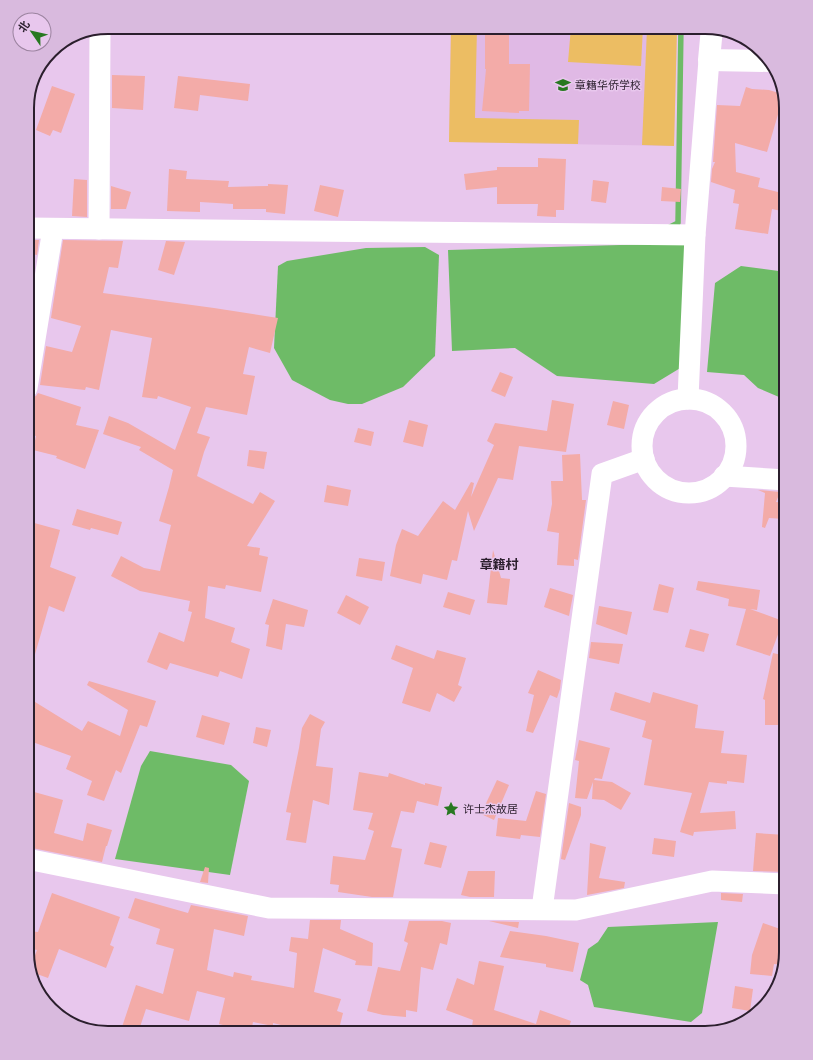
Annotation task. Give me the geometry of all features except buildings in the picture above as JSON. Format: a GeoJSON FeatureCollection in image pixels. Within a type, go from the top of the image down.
{"type":"FeatureCollection","features":[{"type":"Feature","properties":{"kind":"street"},"geometry":{"type":"LineString","coordinates":[[99,229],[100,34]]}},
{"type":"Feature","properties":{"kind":"street"},"geometry":{"type":"LineString","coordinates":[[688,399],[695,235],[711,34]]}},
{"type":"Feature","properties":{"kind":"street"},"geometry":{"type":"LineString","coordinates":[[709,60],[762,61]]}},
{"type":"Feature","properties":{"kind":"street"},"geometry":{"type":"LineString","coordinates":[[34,228],[695,235]]}},
{"type":"Feature","properties":{"kind":"street"},"geometry":{"type":"LineString","coordinates":[[34,345],[53,229]]}},
{"type":"Feature","properties":{"kind":"street"},"geometry":{"type":"LineString","coordinates":[[688,399],[704,401],[718,409],[728,420],[734,434],[735,449],[732,463],[724,476],[712,486],[698,492],[683,492],[669,488],[656,480],[647,467],[642,452],[643,436],[648,421],[659,409],[673,401],[688,399]]}},
{"type":"Feature","properties":{"kind":"street"},"geometry":{"type":"LineString","coordinates":[[542,910],[602,474],[644,459]]}},
{"type":"Feature","properties":{"kind":"street"},"geometry":{"type":"LineString","coordinates":[[724,476],[779,480]]}},
{"type":"Feature","properties":{"kind":"street"},"geometry":{"type":"LineString","coordinates":[[34,860],[269,908],[576,910],[712,881],[779,884]]}},
{"type":"Feature","properties":{"kind":"shaded area","name":"章籍华侨学校"},"geometry":{"type":"Polygon","coordinates":[[[451,34],[677,34],[674,146],[449,142],[451,34]]]}},
{"type":"Feature","properties":{"kind":"shaded area"},"geometry":{"type":"Polygon","coordinates":[[[451,34],[477,34],[475,118],[579,120],[578,144],[449,142],[451,34]]]}},
{"type":"Feature","properties":{"kind":"shaded area"},"geometry":{"type":"Polygon","coordinates":[[[570,34],[643,34],[641,66],[568,62],[570,34]]]}},
{"type":"Feature","properties":{"kind":"shaded area"},"geometry":{"type":"Polygon","coordinates":[[[647,34],[677,34],[674,146],[642,145],[647,34]]]}},
{"type":"Feature","properties":{"kind":"shaded area"},"geometry":{"type":"Polygon","coordinates":[[[689,243],[682,367],[654,384],[557,376],[515,348],[452,351],[448,250],[689,243]]]}},
{"type":"Feature","properties":{"kind":"shaded area"},"geometry":{"type":"Polygon","coordinates":[[[425,247],[439,255],[435,356],[403,387],[362,404],[348,404],[330,400],[292,380],[274,348],[278,266],[287,261],[366,248],[425,247]]]}},
{"type":"Feature","properties":{"kind":"shaded area"},"geometry":{"type":"Polygon","coordinates":[[[741,266],[779,271],[779,397],[758,388],[744,375],[707,372],[715,283],[741,266]]]}},
{"type":"Feature","properties":{"kind":"shaded area"},"geometry":{"type":"Polygon","coordinates":[[[150,751],[231,765],[249,781],[230,875],[115,859],[141,766],[150,751]]]}},
{"type":"Feature","properties":{"kind":"shaded area"},"geometry":{"type":"Polygon","coordinates":[[[718,922],[702,1013],[691,1022],[594,1007],[588,985],[580,980],[588,949],[598,942],[608,927],[718,922]]]}},
{"type":"Feature","properties":{"kind":"waterway"},"geometry":{"type":"LineString","coordinates":[[670,227],[678,223],[681,34]]}},
{"type":"Feature","properties":{"kind":"place","name":"章籍华侨学校"},"geometry":{"type":"Point","coordinates":[563,85]}},
{"type":"Feature","properties":{"kind":"place","name":"许士杰故居"},"geometry":{"type":"Point","coordinates":[451,809]}},
{"type":"Feature","properties":{"kind":"district","name":"章籍村"},"geometry":{"type":"Point","coordinates":[499,564]}}]}
